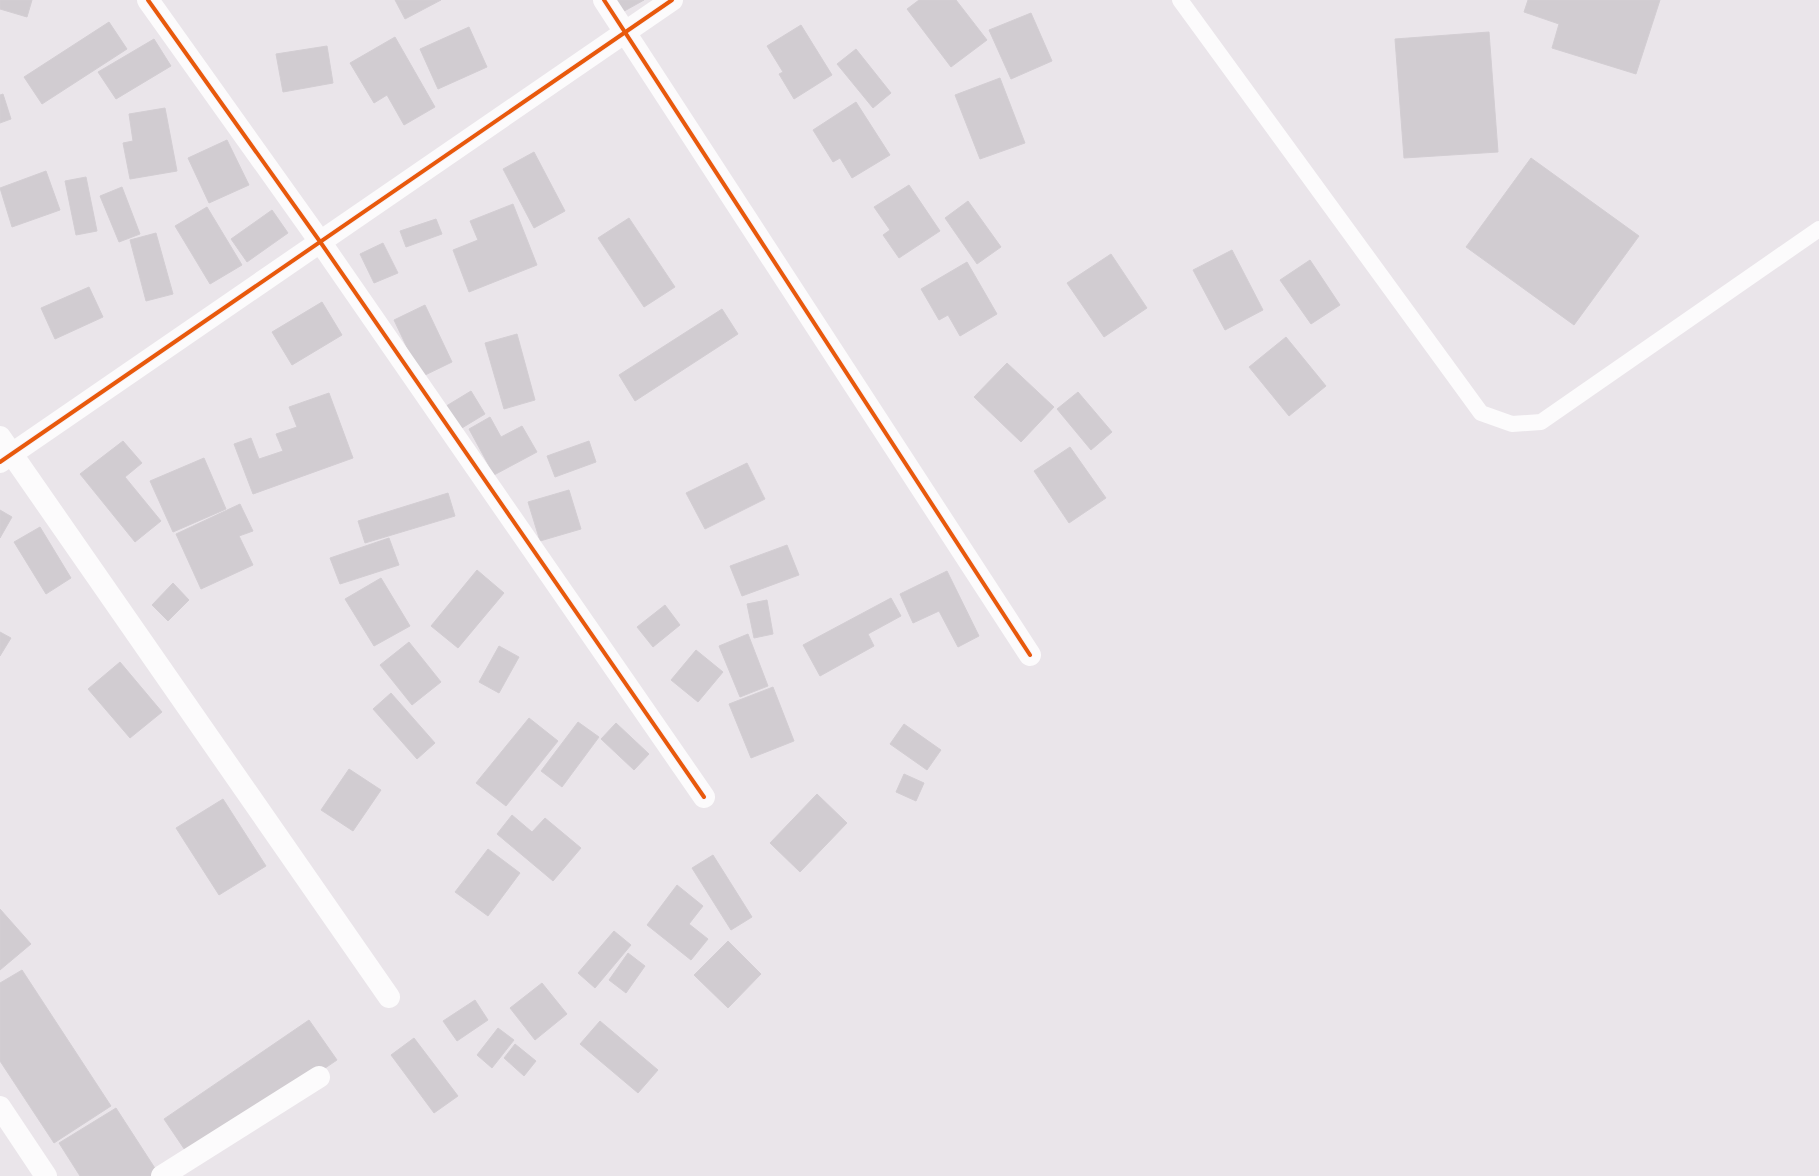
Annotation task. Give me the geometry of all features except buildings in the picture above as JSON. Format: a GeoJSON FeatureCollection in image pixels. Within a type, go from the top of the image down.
{"type":"FeatureCollection","features":[{"type":"Feature","properties":{"kind":"street"},"geometry":{"type":"LineString","coordinates":[[148,0],[321,243],[704,797]]}},
{"type":"Feature","properties":{"kind":"street"},"geometry":{"type":"LineString","coordinates":[[604,0],[1030,655]]}},
{"type":"Feature","properties":{"kind":"street"},"geometry":{"type":"LineString","coordinates":[[389,997],[4,451],[321,243],[625,31],[672,0]]}},
{"type":"Feature","properties":{"kind":"street"},"geometry":{"type":"LineString","coordinates":[[162,1176],[320,1077]]}},
{"type":"Feature","properties":{"kind":"street"},"geometry":{"type":"LineString","coordinates":[[0,1107],[46,1176]]}},
{"type":"Feature","properties":{"kind":"lane"},"geometry":{"type":"LineString","coordinates":[[1180,0],[1481,413],[1512,424],[1541,422],[1819,229]]}},
{"type":"Feature","properties":{"kind":"cycle path"},"geometry":{"type":"LineString","coordinates":[[148,0],[321,243],[704,797]]}},
{"type":"Feature","properties":{"kind":"cycle path"},"geometry":{"type":"LineString","coordinates":[[604,0],[1030,655]]}},
{"type":"Feature","properties":{"kind":"cycle path"},"geometry":{"type":"LineString","coordinates":[[0,462],[672,0]]}}]}
